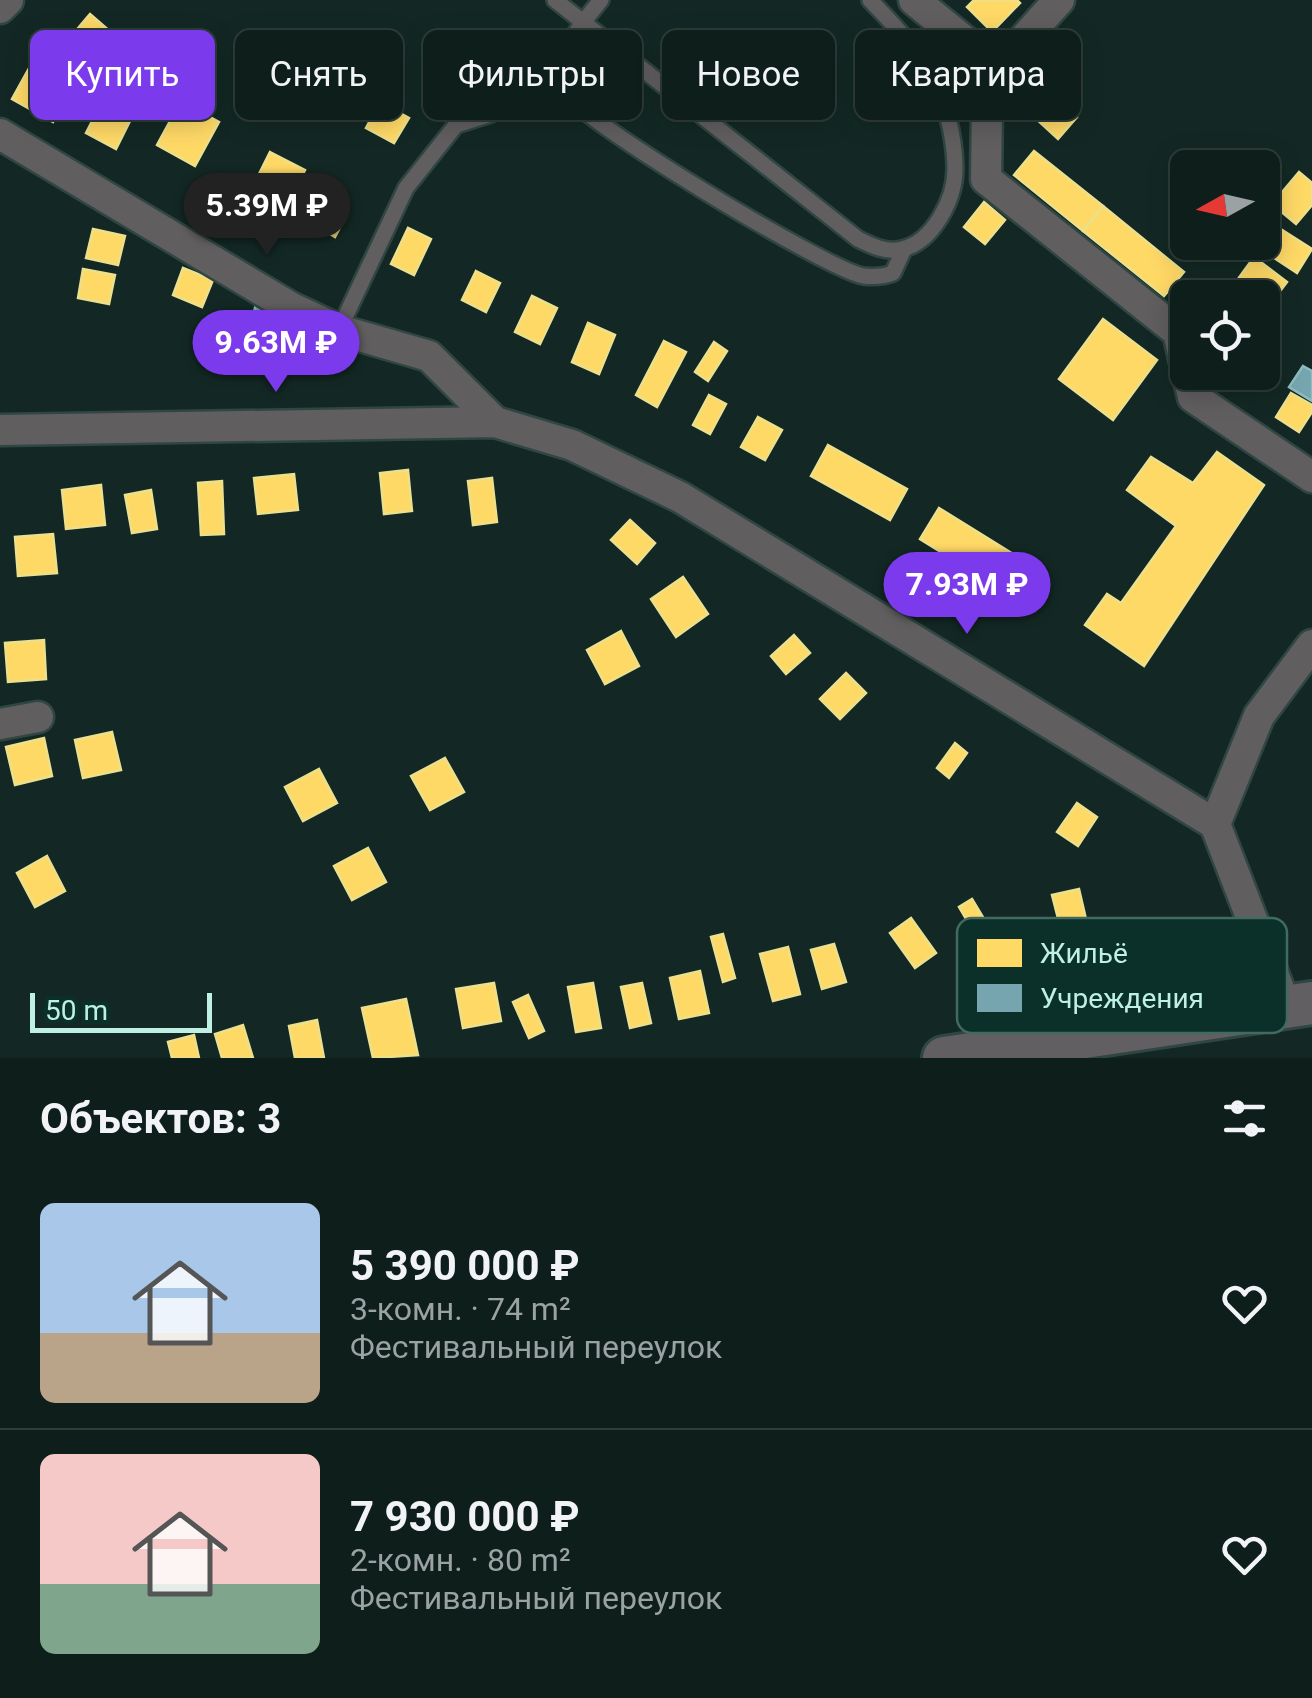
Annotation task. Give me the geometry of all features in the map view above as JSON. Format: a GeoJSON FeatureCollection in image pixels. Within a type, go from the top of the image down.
{"type":"FeatureCollection","features":[{"type":"Feature","properties":{"kind":"street"},"geometry":{"type":"LineString","coordinates":[[0,8],[8,0]]}},
{"type":"Feature","properties":{"kind":"street"},"geometry":{"type":"LineString","coordinates":[[914,0],[951,30]]}},
{"type":"Feature","properties":{"kind":"street"},"geometry":{"type":"LineString","coordinates":[[1032,30],[1059,0]]}},
{"type":"Feature","properties":{"kind":"street"},"geometry":{"type":"LineString","coordinates":[[987,120],[986,179],[1178,332],[1193,397],[1312,477]]}},
{"type":"Feature","properties":{"kind":"street"},"geometry":{"type":"LineString","coordinates":[[0,134],[290,307],[338,330],[429,356],[495,422]]}},
{"type":"Feature","properties":{"kind":"street"},"geometry":{"type":"LineString","coordinates":[[0,430],[495,422],[572,445],[680,497],[1215,824],[1259,918]]}},
{"type":"Feature","properties":{"kind":"street"},"geometry":{"type":"LineString","coordinates":[[1215,824],[1259,716],[1312,645]]}},
{"type":"Feature","properties":{"kind":"street"},"geometry":{"type":"LineString","coordinates":[[0,724],[38,716]]}},
{"type":"Feature","properties":{"kind":"street"},"geometry":{"type":"LineString","coordinates":[[1287,979],[1299,1005]]}},
{"type":"Feature","properties":{"kind":"street"},"geometry":{"type":"LineString","coordinates":[[944,1058],[1143,1044],[1187,1033]]}},
{"type":"Feature","properties":{"kind":"lane"},"geometry":{"type":"LineString","coordinates":[[554,0],[858,238],[879,249],[904,249],[928,234],[947,206],[956,171],[948,117],[926,64],[870,0]]}},
{"type":"Feature","properties":{"kind":"lane"},"geometry":{"type":"LineString","coordinates":[[578,30],[601,0]]}},
{"type":"Feature","properties":{"kind":"lane"},"geometry":{"type":"LineString","coordinates":[[338,330],[406,188],[456,125],[472,120]]}},
{"type":"Feature","properties":{"kind":"lane"},"geometry":{"type":"LineString","coordinates":[[597,120],[821,259],[861,276],[883,277],[893,273],[904,249]]}},
{"type":"Feature","properties":{"kind":"lane"},"geometry":{"type":"LineString","coordinates":[[956,171],[986,179]]}},
{"type":"Feature","properties":{"kind":"building: Жильё"},"geometry":{"type":"Polygon","coordinates":[[[974,0],[1020,3],[994,30],[967,7],[974,0]]]}},
{"type":"Feature","properties":{"kind":"building: Жильё"},"geometry":{"type":"Polygon","coordinates":[[[90,14],[108,30],[76,30],[90,14]]]}},
{"type":"Feature","properties":{"kind":"building: Жильё"},"geometry":{"type":"Polygon","coordinates":[[[30,66],[30,109],[12,99],[30,66]]]}},
{"type":"Feature","properties":{"kind":"building: Жильё"},"geometry":{"type":"Polygon","coordinates":[[[403,115],[409,118],[394,143],[366,128],[370,120],[403,120],[403,115]]]}},
{"type":"Feature","properties":{"kind":"building: Жильё"},"geometry":{"type":"Polygon","coordinates":[[[93,120],[130,120],[116,149],[86,133],[93,120]]]}},
{"type":"Feature","properties":{"kind":"building: Жильё"},"geometry":{"type":"Polygon","coordinates":[[[171,120],[219,122],[195,166],[157,145],[171,120]]]}},
{"type":"Feature","properties":{"kind":"building: Жильё"},"geometry":{"type":"Polygon","coordinates":[[[1037,120],[1074,120],[1058,139],[1037,120]]]}},
{"type":"Feature","properties":{"kind":"building: Жильё"},"geometry":{"type":"Polygon","coordinates":[[[1034,151],[1103,206],[1083,231],[1014,175],[1034,151]]]}},
{"type":"Feature","properties":{"kind":"building: Жильё"},"geometry":{"type":"Polygon","coordinates":[[[270,152],[305,170],[284,214],[248,196],[270,152]]]}},
{"type":"Feature","properties":{"kind":"building: Жильё"},"geometry":{"type":"Polygon","coordinates":[[[1299,172],[1312,183],[1312,205],[1296,224],[1280,211],[1280,195],[1299,172]]]}},
{"type":"Feature","properties":{"kind":"building: Жильё"},"geometry":{"type":"Polygon","coordinates":[[[984,202],[1005,220],[985,244],[964,227],[984,202]]]}},
{"type":"Feature","properties":{"kind":"building: Жильё"},"geometry":{"type":"Polygon","coordinates":[[[323,205],[345,218],[335,237],[313,224],[323,205]]]}},
{"type":"Feature","properties":{"kind":"building: Жильё"},"geometry":{"type":"Polygon","coordinates":[[[1103,206],[1184,272],[1177,280],[1170,280],[1170,289],[1164,296],[1083,231],[1103,206]]]}},
{"type":"Feature","properties":{"kind":"building: Жильё"},"geometry":{"type":"Polygon","coordinates":[[[408,228],[431,239],[414,275],[391,264],[408,228]]]}},
{"type":"Feature","properties":{"kind":"building: Жильё"},"geometry":{"type":"Polygon","coordinates":[[[93,229],[125,236],[118,265],[86,258],[93,229]]]}},
{"type":"Feature","properties":{"kind":"building: Жильё"},"geometry":{"type":"Polygon","coordinates":[[[1280,229],[1312,249],[1297,273],[1277,260],[1280,229]]]}},
{"type":"Feature","properties":{"kind":"building: Жильё"},"geometry":{"type":"Polygon","coordinates":[[[1252,260],[1258,260],[1287,282],[1280,291],[1280,280],[1237,280],[1252,260]]]}},
{"type":"Feature","properties":{"kind":"building: Жильё"},"geometry":{"type":"Polygon","coordinates":[[[183,268],[213,280],[202,307],[173,295],[183,268]]]}},
{"type":"Feature","properties":{"kind":"building: Жильё"},"geometry":{"type":"Polygon","coordinates":[[[83,269],[115,275],[109,304],[78,298],[83,269]]]}},
{"type":"Feature","properties":{"kind":"building: Жильё"},"geometry":{"type":"Polygon","coordinates":[[[476,271],[500,283],[486,312],[462,300],[476,271]]]}},
{"type":"Feature","properties":{"kind":"building: Жильё"},"geometry":{"type":"Polygon","coordinates":[[[532,296],[557,308],[540,344],[515,332],[532,296]]]}},
{"type":"Feature","properties":{"kind":"building: Жильё"},"geometry":{"type":"Polygon","coordinates":[[[1103,319],[1157,360],[1113,420],[1059,379],[1103,319]]]}},
{"type":"Feature","properties":{"kind":"building: Жильё"},"geometry":{"type":"Polygon","coordinates":[[[588,323],[615,335],[599,374],[572,362],[588,323]]]}},
{"type":"Feature","properties":{"kind":"building: Жильё"},"geometry":{"type":"Polygon","coordinates":[[[664,341],[686,352],[657,407],[636,395],[664,341]]]}},
{"type":"Feature","properties":{"kind":"building: Жильё"},"geometry":{"type":"Polygon","coordinates":[[[714,342],[727,351],[708,381],[695,372],[714,342]]]}},
{"type":"Feature","properties":{"kind":"building: Жильё"},"geometry":{"type":"Polygon","coordinates":[[[1291,393],[1312,405],[1312,412],[1299,432],[1276,417],[1291,393]]]}},
{"type":"Feature","properties":{"kind":"building: Жильё"},"geometry":{"type":"Polygon","coordinates":[[[709,395],[726,404],[710,434],[693,425],[709,395]]]}},
{"type":"Feature","properties":{"kind":"building: Жильё"},"geometry":{"type":"Polygon","coordinates":[[[758,417],[782,430],[765,460],[741,447],[758,417]]]}},
{"type":"Feature","properties":{"kind":"building: Жильё"},"geometry":{"type":"Polygon","coordinates":[[[828,445],[907,489],[890,520],[811,476],[828,445]]]}},
{"type":"Feature","properties":{"kind":"building: Жильё"},"geometry":{"type":"Polygon","coordinates":[[[1217,452],[1264,485],[1144,666],[1085,625],[1107,594],[1121,603],[1176,526],[1127,490],[1151,457],[1193,483],[1217,452]]]}},
{"type":"Feature","properties":{"kind":"building: Жильё"},"geometry":{"type":"Polygon","coordinates":[[[408,470],[412,511],[384,514],[380,473],[408,470]]]}},
{"type":"Feature","properties":{"kind":"building: Жильё"},"geometry":{"type":"Polygon","coordinates":[[[294,474],[298,510],[258,514],[254,478],[294,474]]]}},
{"type":"Feature","properties":{"kind":"building: Жильё"},"geometry":{"type":"Polygon","coordinates":[[[492,478],[497,522],[473,525],[468,481],[492,478]]]}},
{"type":"Feature","properties":{"kind":"building: Жильё"},"geometry":{"type":"Polygon","coordinates":[[[222,481],[224,534],[201,535],[198,483],[222,481]]]}},
{"type":"Feature","properties":{"kind":"building: Жильё"},"geometry":{"type":"Polygon","coordinates":[[[101,485],[105,525],[66,529],[62,490],[101,485]]]}},
{"type":"Feature","properties":{"kind":"building: Жильё"},"geometry":{"type":"Polygon","coordinates":[[[151,490],[157,529],[132,533],[125,495],[151,490]]]}},
{"type":"Feature","properties":{"kind":"building: Жильё"},"geometry":{"type":"Polygon","coordinates":[[[939,508],[1013,554],[994,585],[920,539],[939,508]]]}},
{"type":"Feature","properties":{"kind":"building: Жильё"},"geometry":{"type":"Polygon","coordinates":[[[630,520],[655,543],[637,564],[611,540],[630,520]]]}},
{"type":"Feature","properties":{"kind":"building: Жильё"},"geometry":{"type":"Polygon","coordinates":[[[53,534],[57,573],[18,576],[15,537],[53,534]]]}},
{"type":"Feature","properties":{"kind":"building: Жильё"},"geometry":{"type":"Polygon","coordinates":[[[683,577],[708,614],[676,637],[651,599],[683,577]]]}},
{"type":"Feature","properties":{"kind":"building: Жильё"},"geometry":{"type":"Polygon","coordinates":[[[621,631],[639,666],[605,684],[587,650],[621,631]]]}},
{"type":"Feature","properties":{"kind":"building: Жильё"},"geometry":{"type":"Polygon","coordinates":[[[794,635],[810,653],[786,674],[771,656],[794,635]]]}},
{"type":"Feature","properties":{"kind":"building: Жильё"},"geometry":{"type":"Polygon","coordinates":[[[44,640],[46,679],[8,682],[5,643],[44,640]]]}},
{"type":"Feature","properties":{"kind":"building: Жильё"},"geometry":{"type":"Polygon","coordinates":[[[846,673],[866,693],[840,719],[820,699],[846,673]]]}},
{"type":"Feature","properties":{"kind":"building: Жильё"},"geometry":{"type":"Polygon","coordinates":[[[112,732],[121,770],[83,778],[75,740],[112,732]]]}},
{"type":"Feature","properties":{"kind":"building: Жильё"},"geometry":{"type":"Polygon","coordinates":[[[44,738],[52,776],[15,785],[6,747],[44,738]]]}},
{"type":"Feature","properties":{"kind":"building: Жильё"},"geometry":{"type":"Polygon","coordinates":[[[955,743],[967,753],[949,778],[937,768],[955,743]]]}},
{"type":"Feature","properties":{"kind":"building: Жильё"},"geometry":{"type":"Polygon","coordinates":[[[445,758],[464,792],[430,810],[411,776],[445,758]]]}},
{"type":"Feature","properties":{"kind":"building: Жильё"},"geometry":{"type":"Polygon","coordinates":[[[319,769],[337,803],[303,821],[285,787],[319,769]]]}},
{"type":"Feature","properties":{"kind":"building: Жильё"},"geometry":{"type":"Polygon","coordinates":[[[1077,803],[1097,817],[1078,846],[1057,832],[1077,803]]]}},
{"type":"Feature","properties":{"kind":"building: Жильё"},"geometry":{"type":"Polygon","coordinates":[[[368,848],[386,882],[352,900],[334,866],[368,848]]]}},
{"type":"Feature","properties":{"kind":"building: Жильё"},"geometry":{"type":"Polygon","coordinates":[[[47,856],[65,891],[35,907],[17,873],[47,856]]]}},
{"type":"Feature","properties":{"kind":"building: Жильё"},"geometry":{"type":"Polygon","coordinates":[[[1079,889],[1086,918],[1058,918],[1052,895],[1079,889]]]}},
{"type":"Feature","properties":{"kind":"building: Жильё"},"geometry":{"type":"Polygon","coordinates":[[[972,899],[983,918],[965,918],[959,907],[972,899]]]}},
{"type":"Feature","properties":{"kind":"building: Жильё"},"geometry":{"type":"Polygon","coordinates":[[[911,918],[936,953],[915,968],[890,933],[911,918]]]}},
{"type":"Feature","properties":{"kind":"building: Жильё"},"geometry":{"type":"Polygon","coordinates":[[[723,934],[735,978],[723,982],[711,937],[723,934]]]}},
{"type":"Feature","properties":{"kind":"building: Жильё"},"geometry":{"type":"Polygon","coordinates":[[[834,944],[846,982],[822,989],[811,950],[834,944]]]}},
{"type":"Feature","properties":{"kind":"building: Жильё"},"geometry":{"type":"Polygon","coordinates":[[[788,947],[800,994],[773,1001],[760,954],[788,947]]]}},
{"type":"Feature","properties":{"kind":"building: Жильё"},"geometry":{"type":"Polygon","coordinates":[[[700,971],[709,1013],[679,1019],[670,978],[700,971]]]}},
{"type":"Feature","properties":{"kind":"building: Жильё"},"geometry":{"type":"Polygon","coordinates":[[[494,983],[501,1021],[463,1028],[456,989],[494,983]]]}},
{"type":"Feature","properties":{"kind":"building: Жильё"},"geometry":{"type":"Polygon","coordinates":[[[593,983],[601,1028],[576,1032],[568,987],[593,983]]]}},
{"type":"Feature","properties":{"kind":"building: Жильё"},"geometry":{"type":"Polygon","coordinates":[[[642,983],[651,1023],[630,1028],[621,987],[642,983]]]}},
{"type":"Feature","properties":{"kind":"building: Жильё"},"geometry":{"type":"Polygon","coordinates":[[[528,995],[544,1031],[529,1038],[513,1002],[528,995]]]}},
{"type":"Feature","properties":{"kind":"building: Жильё"},"geometry":{"type":"Polygon","coordinates":[[[406,999],[418,1055],[373,1058],[362,1008],[406,999]]]}},
{"type":"Feature","properties":{"kind":"building: Жильё"},"geometry":{"type":"Polygon","coordinates":[[[317,1020],[324,1058],[295,1058],[289,1026],[317,1020]]]}},
{"type":"Feature","properties":{"kind":"building: Жильё"},"geometry":{"type":"Polygon","coordinates":[[[243,1025],[253,1058],[222,1058],[215,1034],[243,1025]]]}},
{"type":"Feature","properties":{"kind":"building: Жильё"},"geometry":{"type":"Polygon","coordinates":[[[194,1035],[199,1058],[172,1058],[168,1042],[194,1035]]]}},
{"type":"Feature","properties":{"kind":"building: Учреждения"},"geometry":{"type":"Polygon","coordinates":[[[257,300],[300,323],[295,354],[242,360],[257,300]]]}},
{"type":"Feature","properties":{"kind":"building: Учреждения"},"geometry":{"type":"Polygon","coordinates":[[[1303,366],[1312,371],[1312,401],[1289,387],[1303,366]]]}}]}
